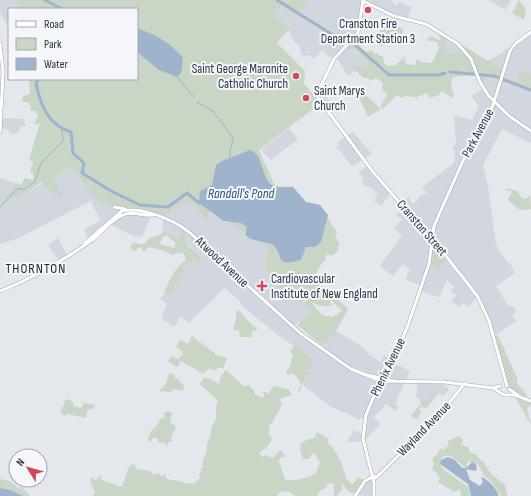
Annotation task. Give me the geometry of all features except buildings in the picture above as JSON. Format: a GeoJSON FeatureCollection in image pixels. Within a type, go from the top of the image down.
{"type":"FeatureCollection","features":[{"type":"Feature","properties":{"kind":"main road","name":"Cranston Street"},"geometry":{"type":"LineString","coordinates":[[363,0],[358,32],[334,58],[317,96],[322,105],[373,172],[456,268],[481,302],[489,321],[510,394]]}},
{"type":"Feature","properties":{"kind":"main road"},"geometry":{"type":"LineString","coordinates":[[363,0],[393,15],[424,23],[436,29],[463,48],[471,58],[479,79],[488,95],[514,121],[531,131]]}},
{"type":"Feature","properties":{"kind":"main road","name":"Park Avenue"},"geometry":{"type":"LineString","coordinates":[[432,240],[434,226],[459,169],[494,102],[512,47],[531,32]]}},
{"type":"Feature","properties":{"kind":"main road"},"geometry":{"type":"LineString","coordinates":[[0,44],[3,62],[0,132]]}},
{"type":"Feature","properties":{"kind":"main road"},"geometry":{"type":"LineString","coordinates":[[488,95],[493,96],[497,93]]}},
{"type":"Feature","properties":{"kind":"main road"},"geometry":{"type":"LineString","coordinates":[[117,214],[117,210],[114,207],[129,210]]}},
{"type":"Feature","properties":{"kind":"main road","name":"Atwood Avenue"},"geometry":{"type":"LineString","coordinates":[[84,244],[117,214],[129,210],[153,215],[171,221],[189,232],[308,340],[340,363],[362,374],[382,380],[396,382],[465,383],[493,388],[499,392]]}},
{"type":"Feature","properties":{"kind":"main road","name":"Atwood Avenue"},"geometry":{"type":"LineString","coordinates":[[0,291],[28,280],[84,244],[121,215],[131,213],[153,215]]}},
{"type":"Feature","properties":{"kind":"main road","name":"Phenix Avenue"},"geometry":{"type":"LineString","coordinates":[[374,496],[372,477],[365,452],[364,428],[369,408],[396,354],[408,325],[429,264],[432,240]]}},
{"type":"Feature","properties":{"kind":"main road","name":"Cranston Street"},"geometry":{"type":"LineString","coordinates":[[499,392],[503,381],[503,374]]}},
{"type":"Feature","properties":{"kind":"main road","name":"Wayland Avenue"},"geometry":{"type":"LineString","coordinates":[[364,481],[381,473],[441,414],[465,383]]}},
{"type":"Feature","properties":{"kind":"main road"},"geometry":{"type":"LineString","coordinates":[[500,386],[508,388],[531,401]]}},
{"type":"Feature","properties":{"kind":"main road","name":"Atwood Avenue"},"geometry":{"type":"LineString","coordinates":[[493,388],[500,386]]}},
{"type":"Feature","properties":{"kind":"main road"},"geometry":{"type":"LineString","coordinates":[[499,392],[504,395],[518,395]]}},
{"type":"Feature","properties":{"kind":"main road"},"geometry":{"type":"LineString","coordinates":[[355,496],[370,469]]}},
{"type":"Feature","properties":{"kind":"shaded area"},"geometry":{"type":"Polygon","coordinates":[[[0,0],[21,0],[20,8],[8,8],[8,25],[0,13],[0,0]]]}},
{"type":"Feature","properties":{"kind":"shaded area"},"geometry":{"type":"Polygon","coordinates":[[[277,0],[389,0],[395,3],[396,6],[400,2],[412,7],[408,18],[397,17],[363,1],[359,29],[348,46],[368,62],[360,71],[352,72],[352,74],[347,76],[336,56],[334,58],[325,54],[323,49],[313,59],[309,55],[304,56],[301,54],[300,47],[295,43],[291,36],[289,36],[291,32],[271,20],[277,0]]]}},
{"type":"Feature","properties":{"kind":"shaded area"},"geometry":{"type":"Polygon","coordinates":[[[488,0],[511,0],[505,10],[488,0]]]}},
{"type":"Feature","properties":{"kind":"shaded area"},"geometry":{"type":"Polygon","coordinates":[[[531,32],[531,74],[518,79],[518,81],[502,78],[504,69],[491,65],[492,59],[507,49],[511,50],[531,32]]]}},
{"type":"Feature","properties":{"kind":"shaded area"},"geometry":{"type":"Polygon","coordinates":[[[446,36],[463,49],[456,54],[446,53],[446,36]]]}},
{"type":"Feature","properties":{"kind":"shaded area"},"geometry":{"type":"Polygon","coordinates":[[[495,75],[531,90],[531,143],[502,129],[483,165],[488,186],[496,244],[499,252],[511,265],[515,273],[496,286],[509,307],[512,305],[515,309],[516,312],[512,315],[516,321],[493,337],[487,314],[477,296],[469,307],[463,303],[459,307],[451,301],[454,297],[456,297],[456,295],[451,291],[454,287],[447,280],[439,297],[420,291],[421,285],[406,280],[408,272],[411,271],[403,264],[393,276],[380,266],[402,235],[394,229],[402,219],[396,215],[402,206],[401,203],[409,197],[412,203],[416,202],[421,195],[427,193],[422,187],[454,163],[455,151],[452,147],[456,143],[454,115],[472,120],[479,106],[471,96],[483,89],[481,83],[485,78],[495,75]]]}},
{"type":"Feature","properties":{"kind":"shaded area"},"geometry":{"type":"Polygon","coordinates":[[[319,89],[334,106],[328,111],[317,95],[319,89]]]}},
{"type":"Feature","properties":{"kind":"shaded area"},"geometry":{"type":"Polygon","coordinates":[[[2,118],[24,119],[26,126],[20,127],[19,133],[12,134],[7,129],[1,128],[2,118]]]}},
{"type":"Feature","properties":{"kind":"shaded area"},"geometry":{"type":"Polygon","coordinates":[[[289,128],[298,139],[271,160],[261,150],[289,128]]]}},
{"type":"Feature","properties":{"kind":"shaded area"},"geometry":{"type":"Polygon","coordinates":[[[353,132],[372,154],[352,166],[336,146],[339,146],[338,142],[353,132]]]}},
{"type":"Feature","properties":{"kind":"shaded area"},"geometry":{"type":"Polygon","coordinates":[[[367,165],[391,193],[381,206],[374,201],[378,194],[370,187],[364,186],[361,182],[364,179],[359,173],[367,165]]]}},
{"type":"Feature","properties":{"kind":"shaded area"},"geometry":{"type":"Polygon","coordinates":[[[61,167],[77,170],[97,200],[115,207],[150,214],[151,216],[142,237],[133,236],[108,223],[89,239],[84,230],[100,220],[91,201],[16,239],[0,244],[0,208],[14,195],[25,194],[52,177],[61,167]]]}},
{"type":"Feature","properties":{"kind":"shaded area"},"geometry":{"type":"Polygon","coordinates":[[[0,178],[16,183],[0,205],[0,178]]]}},
{"type":"Feature","properties":{"kind":"shaded area"},"geometry":{"type":"Polygon","coordinates":[[[183,198],[196,202],[224,222],[242,224],[246,230],[244,235],[249,239],[269,243],[271,270],[284,288],[301,303],[303,302],[312,311],[301,321],[298,321],[294,327],[320,349],[324,346],[335,330],[364,348],[367,353],[380,362],[384,355],[393,360],[393,363],[410,371],[395,404],[399,407],[395,411],[386,404],[374,417],[381,424],[364,441],[347,442],[354,430],[363,435],[365,420],[361,418],[359,419],[331,407],[304,386],[304,371],[309,370],[314,360],[275,333],[241,305],[240,301],[224,287],[208,305],[194,317],[190,323],[180,317],[174,327],[161,318],[167,304],[160,299],[164,294],[174,291],[173,287],[177,275],[184,272],[181,267],[194,261],[200,263],[185,238],[188,231],[177,239],[174,238],[165,233],[163,228],[163,219],[158,216],[159,213],[183,198]]]}},
{"type":"Feature","properties":{"kind":"shaded area"},"geometry":{"type":"Polygon","coordinates":[[[58,238],[67,255],[59,260],[48,245],[58,238]]]}},
{"type":"Feature","properties":{"kind":"shaded area"},"geometry":{"type":"Polygon","coordinates":[[[418,382],[445,382],[444,385],[449,390],[444,396],[435,393],[429,397],[428,401],[420,400],[416,396],[418,382]]]}},
{"type":"Feature","properties":{"kind":"shaded area"},"geometry":{"type":"Polygon","coordinates":[[[372,477],[374,496],[356,495],[360,487],[372,477]]]}},
{"type":"Feature","properties":{"kind":"green space"},"geometry":{"type":"Polygon","coordinates":[[[15,0],[308,0],[297,16],[281,6],[274,18],[290,28],[277,43],[305,71],[304,84],[321,103],[259,150],[275,186],[293,187],[306,202],[320,205],[337,232],[335,235],[340,243],[338,248],[339,250],[332,256],[327,254],[325,261],[320,265],[315,276],[320,287],[322,286],[348,309],[336,331],[323,346],[297,325],[311,311],[304,303],[308,298],[301,303],[284,288],[281,289],[267,277],[270,273],[266,270],[268,247],[211,211],[205,220],[194,202],[180,204],[165,215],[159,214],[158,216],[115,208],[96,200],[75,170],[67,168],[53,177],[63,196],[58,197],[57,193],[53,194],[41,182],[25,194],[14,196],[0,208],[0,205],[16,183],[21,185],[25,178],[33,180],[34,175],[30,171],[33,162],[29,159],[40,123],[34,125],[38,115],[35,111],[31,111],[30,103],[21,101],[23,96],[30,94],[29,80],[138,80],[138,8],[19,8],[15,0]],[[328,297],[332,305],[324,306],[311,302],[322,315],[333,317],[342,311],[328,297]]]}},
{"type":"Feature","properties":{"kind":"green space"},"geometry":{"type":"Polygon","coordinates":[[[519,0],[526,9],[524,20],[512,13],[519,0]]]}},
{"type":"Feature","properties":{"kind":"green space"},"geometry":{"type":"Polygon","coordinates":[[[396,16],[398,17],[398,27],[403,29],[402,44],[379,46],[381,21],[394,20],[396,16]]]}},
{"type":"Feature","properties":{"kind":"green space"},"geometry":{"type":"Polygon","coordinates":[[[441,32],[446,36],[446,53],[451,54],[461,51],[463,49],[459,43],[488,61],[492,59],[491,65],[505,69],[503,78],[517,81],[520,71],[531,74],[531,90],[501,81],[496,76],[485,78],[485,82],[481,83],[478,74],[452,78],[451,87],[454,95],[452,98],[442,91],[439,95],[430,98],[427,93],[417,97],[418,100],[415,97],[405,96],[402,98],[397,95],[383,109],[380,107],[387,95],[382,89],[383,83],[376,78],[370,81],[368,78],[363,78],[353,67],[355,65],[363,68],[368,62],[356,51],[346,46],[353,39],[365,52],[372,50],[374,54],[378,53],[379,56],[383,56],[384,63],[388,66],[396,65],[404,57],[406,64],[416,65],[416,59],[421,62],[432,63],[439,48],[437,42],[426,40],[430,36],[441,41],[439,35],[441,32]]]}},
{"type":"Feature","properties":{"kind":"green space"},"geometry":{"type":"Polygon","coordinates":[[[354,86],[356,86],[381,109],[368,117],[354,86]]]}},
{"type":"Feature","properties":{"kind":"green space"},"geometry":{"type":"Polygon","coordinates":[[[508,188],[517,191],[522,198],[526,199],[530,195],[531,209],[519,209],[508,200],[512,192],[510,190],[506,191],[508,188]]]}},
{"type":"Feature","properties":{"kind":"green space"},"geometry":{"type":"Polygon","coordinates":[[[184,229],[188,231],[185,238],[189,247],[200,257],[200,263],[194,261],[182,266],[184,272],[177,275],[179,285],[173,286],[174,291],[164,294],[172,275],[186,260],[183,252],[172,255],[148,247],[144,252],[140,247],[135,251],[130,248],[133,243],[144,244],[150,238],[160,235],[163,230],[177,239],[184,229]],[[166,235],[162,238],[160,244],[174,248],[176,243],[166,235]]]}},
{"type":"Feature","properties":{"kind":"green space"},"geometry":{"type":"Polygon","coordinates":[[[434,245],[446,259],[439,268],[431,264],[434,245]]]}},
{"type":"Feature","properties":{"kind":"green space"},"geometry":{"type":"Polygon","coordinates":[[[238,310],[253,326],[258,329],[252,332],[252,337],[240,337],[239,331],[233,329],[236,312],[238,310]]]}},
{"type":"Feature","properties":{"kind":"green space"},"geometry":{"type":"Polygon","coordinates":[[[498,335],[517,378],[517,383],[527,395],[526,398],[531,401],[531,405],[527,409],[531,425],[507,383],[493,337],[498,335]]]}},
{"type":"Feature","properties":{"kind":"green space"},"geometry":{"type":"Polygon","coordinates":[[[192,336],[217,355],[227,358],[223,369],[219,367],[214,371],[210,368],[203,374],[181,361],[177,367],[168,361],[171,356],[178,359],[183,354],[182,351],[176,347],[180,340],[188,344],[192,336]]]}},
{"type":"Feature","properties":{"kind":"green space"},"geometry":{"type":"Polygon","coordinates":[[[294,345],[314,360],[309,370],[304,370],[307,373],[300,392],[298,390],[302,385],[296,376],[292,373],[288,375],[286,372],[290,367],[293,355],[290,352],[294,345]]]}},
{"type":"Feature","properties":{"kind":"green space"},"geometry":{"type":"Polygon","coordinates":[[[226,370],[245,387],[248,385],[254,390],[254,393],[262,398],[265,395],[262,392],[263,391],[268,394],[274,386],[289,390],[292,395],[279,399],[282,403],[279,411],[274,418],[274,421],[269,425],[270,429],[268,432],[272,439],[268,446],[259,453],[262,457],[265,455],[273,458],[280,450],[286,457],[281,457],[279,461],[285,479],[296,480],[316,473],[320,463],[315,454],[312,454],[309,459],[303,459],[300,450],[301,443],[314,438],[317,432],[329,439],[328,444],[331,445],[341,461],[346,478],[352,485],[358,477],[365,481],[356,493],[349,492],[342,484],[342,489],[337,496],[334,496],[334,484],[328,483],[326,488],[320,491],[317,496],[295,496],[290,492],[281,491],[277,496],[93,496],[95,493],[90,481],[91,477],[96,480],[101,474],[101,480],[122,487],[129,467],[134,464],[136,469],[150,471],[154,475],[158,473],[161,476],[166,474],[166,478],[185,483],[190,484],[198,480],[200,477],[199,474],[202,472],[200,469],[203,467],[203,460],[211,434],[211,428],[216,419],[216,406],[218,400],[199,384],[205,377],[219,384],[221,376],[226,370]]]}},
{"type":"Feature","properties":{"kind":"green space"},"geometry":{"type":"Polygon","coordinates":[[[169,373],[173,374],[176,379],[179,378],[179,381],[184,385],[183,391],[174,389],[171,392],[159,391],[166,384],[169,373]]]}},
{"type":"Feature","properties":{"kind":"green space"},"geometry":{"type":"Polygon","coordinates":[[[434,393],[439,393],[426,408],[421,406],[419,409],[421,412],[417,419],[412,417],[412,414],[421,404],[420,400],[428,401],[429,397],[434,393]]]}},
{"type":"Feature","properties":{"kind":"green space"},"geometry":{"type":"Polygon","coordinates":[[[68,399],[73,402],[73,406],[81,408],[84,403],[95,406],[93,409],[87,410],[86,418],[68,414],[65,416],[61,413],[61,408],[64,406],[64,401],[68,399]]]}},
{"type":"Feature","properties":{"kind":"green space"},"geometry":{"type":"Polygon","coordinates":[[[164,412],[172,412],[170,423],[176,427],[171,438],[173,441],[168,442],[167,446],[163,442],[158,443],[158,439],[155,437],[152,439],[151,443],[148,439],[151,431],[158,424],[160,419],[165,417],[164,412]]]}},
{"type":"Feature","properties":{"kind":"green space"},"geometry":{"type":"Polygon","coordinates":[[[458,436],[463,439],[461,445],[469,447],[469,452],[477,455],[481,461],[485,462],[484,464],[492,475],[505,485],[507,496],[501,496],[490,480],[484,476],[478,464],[468,461],[466,468],[454,458],[448,456],[441,458],[440,465],[444,470],[468,487],[470,496],[461,496],[460,489],[454,492],[440,483],[437,483],[440,479],[436,472],[432,469],[434,463],[432,458],[438,454],[440,448],[443,450],[448,446],[448,441],[458,436]]]}},
{"type":"Feature","properties":{"kind":"green space"},"geometry":{"type":"Polygon","coordinates":[[[0,479],[8,481],[8,488],[18,488],[21,490],[21,488],[23,488],[30,496],[0,496],[0,479]]]}},
{"type":"Feature","properties":{"kind":"water"},"geometry":{"type":"Polygon","coordinates":[[[138,28],[162,40],[178,52],[183,58],[181,73],[177,77],[159,70],[138,53],[138,28]]]}},
{"type":"Feature","properties":{"kind":"water","name":"Randall's Pond"},"geometry":{"type":"Polygon","coordinates":[[[250,150],[258,157],[266,179],[270,183],[276,187],[293,187],[306,202],[320,205],[328,215],[321,242],[315,247],[306,247],[301,260],[292,262],[283,261],[272,244],[250,239],[245,235],[247,227],[241,223],[223,221],[199,203],[200,191],[212,185],[216,165],[222,161],[250,150]]]}},
{"type":"Feature","properties":{"kind":"water"},"geometry":{"type":"Polygon","coordinates":[[[448,457],[455,460],[462,468],[466,468],[472,462],[476,464],[477,469],[475,471],[466,469],[470,480],[480,486],[483,482],[481,477],[483,478],[494,487],[499,496],[471,496],[468,484],[440,464],[441,460],[448,457]]]}},
{"type":"Feature","properties":{"kind":"water"},"geometry":{"type":"Polygon","coordinates":[[[0,488],[10,490],[23,496],[0,496],[0,488]]]}},
{"type":"Feature","properties":{"kind":"waterway"},"geometry":{"type":"LineString","coordinates":[[45,0],[60,8]]}},
{"type":"Feature","properties":{"kind":"waterway"},"geometry":{"type":"LineString","coordinates":[[277,0],[333,35],[350,40]]}},
{"type":"Feature","properties":{"kind":"waterway"},"geometry":{"type":"LineString","coordinates":[[352,42],[389,75],[439,75],[445,73]]}},
{"type":"Feature","properties":{"kind":"waterway"},"geometry":{"type":"LineString","coordinates":[[450,72],[494,76],[531,90]]}},
{"type":"Feature","properties":{"kind":"waterway"},"geometry":{"type":"LineString","coordinates":[[177,77],[194,97]]}},
{"type":"Feature","properties":{"kind":"waterway"},"geometry":{"type":"LineString","coordinates":[[38,80],[36,84],[40,100],[47,114],[57,125],[71,132],[73,153],[84,163],[82,173],[111,191],[140,205],[168,207],[187,193],[199,203]]}},
{"type":"Feature","properties":{"kind":"waterway"},"geometry":{"type":"LineString","coordinates":[[197,102],[213,111],[233,138],[230,157]]}},
{"type":"Feature","properties":{"kind":"waterway"},"geometry":{"type":"LineString","coordinates":[[0,207],[18,189],[25,189],[35,181],[41,163],[64,140],[61,128]]}},
{"type":"Feature","properties":{"kind":"place","name":"Cranston Fire Department Station 3"},"geometry":{"type":"Point","coordinates":[368,10]}},
{"type":"Feature","properties":{"kind":"place","name":"Saint George Maronite Catholic Church"},"geometry":{"type":"Point","coordinates":[296,76]}},
{"type":"Feature","properties":{"kind":"place","name":"Saint Marys Church"},"geometry":{"type":"Point","coordinates":[306,98]}},
{"type":"Feature","properties":{"kind":"place","name":"Cardiovascular Institute of New England"},"geometry":{"type":"Point","coordinates":[262,286]}},
{"type":"Feature","properties":{"kind":"district","name":"THORNTON"},"geometry":{"type":"Point","coordinates":[36,268]}}]}
